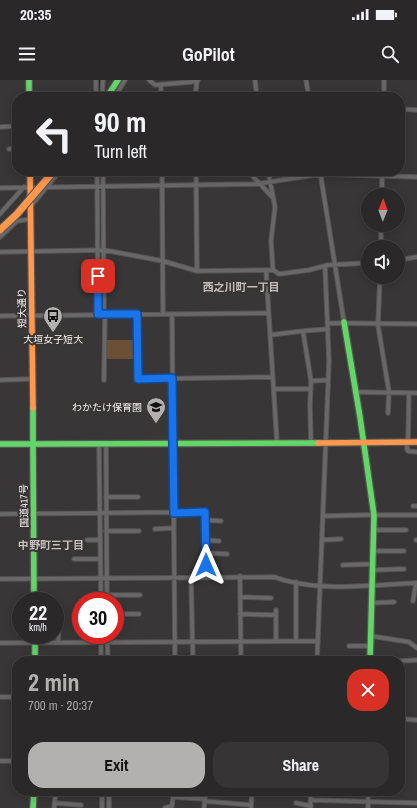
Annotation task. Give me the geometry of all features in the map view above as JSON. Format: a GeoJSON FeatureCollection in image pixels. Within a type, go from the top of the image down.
{"type":"FeatureCollection","features":[{"type":"Feature","properties":{"kind":"main road"},"geometry":{"type":"LineString","coordinates":[[29,80],[29,92]]}},
{"type":"Feature","properties":{"kind":"main road"},"geometry":{"type":"LineString","coordinates":[[111,92],[118,80]]}},
{"type":"Feature","properties":{"kind":"main road","name":"短大通り"},"geometry":{"type":"LineString","coordinates":[[29,176],[27,187],[31,219],[33,444]]}},
{"type":"Feature","properties":{"kind":"main road"},"geometry":{"type":"LineString","coordinates":[[0,230],[17,214],[50,176]]}},
{"type":"Feature","properties":{"kind":"main road"},"geometry":{"type":"LineString","coordinates":[[344,322],[374,515],[370,656]]}},
{"type":"Feature","properties":{"kind":"main road"},"geometry":{"type":"LineString","coordinates":[[0,444],[103,445],[417,442]]}},
{"type":"Feature","properties":{"kind":"main road","name":"国道417号"},"geometry":{"type":"LineString","coordinates":[[33,444],[34,592]]}},
{"type":"Feature","properties":{"kind":"main road"},"geometry":{"type":"LineString","coordinates":[[35,644],[35,656]]}},
{"type":"Feature","properties":{"kind":"main road"},"geometry":{"type":"LineString","coordinates":[[33,808],[34,796]]}},
{"type":"Feature","properties":{"kind":"street"},"geometry":{"type":"LineString","coordinates":[[96,80],[96,92]]}},
{"type":"Feature","properties":{"kind":"street"},"geometry":{"type":"LineString","coordinates":[[102,80],[102,92]]}},
{"type":"Feature","properties":{"kind":"street"},"geometry":{"type":"LineString","coordinates":[[118,92],[124,80]]}},
{"type":"Feature","properties":{"kind":"street"},"geometry":{"type":"LineString","coordinates":[[149,80],[155,85],[198,80],[196,92]]}},
{"type":"Feature","properties":{"kind":"street"},"geometry":{"type":"LineString","coordinates":[[255,80],[256,92]]}},
{"type":"Feature","properties":{"kind":"street"},"geometry":{"type":"LineString","coordinates":[[306,80],[307,92]]}},
{"type":"Feature","properties":{"kind":"street"},"geometry":{"type":"LineString","coordinates":[[384,80],[384,92]]}},
{"type":"Feature","properties":{"kind":"street"},"geometry":{"type":"LineString","coordinates":[[161,85],[162,92]]}},
{"type":"Feature","properties":{"kind":"street"},"geometry":{"type":"LineString","coordinates":[[405,109],[417,110]]}},
{"type":"Feature","properties":{"kind":"street"},"geometry":{"type":"LineString","coordinates":[[0,127],[12,126]]}},
{"type":"Feature","properties":{"kind":"street"},"geometry":{"type":"LineString","coordinates":[[30,207],[56,176]]}},
{"type":"Feature","properties":{"kind":"street"},"geometry":{"type":"LineString","coordinates":[[98,176],[100,186],[100,250],[104,380]]}},
{"type":"Feature","properties":{"kind":"street"},"geometry":{"type":"LineString","coordinates":[[100,186],[102,176]]}},
{"type":"Feature","properties":{"kind":"street"},"geometry":{"type":"LineString","coordinates":[[162,176],[163,314]]}},
{"type":"Feature","properties":{"kind":"street"},"geometry":{"type":"LineString","coordinates":[[196,176],[197,270]]}},
{"type":"Feature","properties":{"kind":"street"},"geometry":{"type":"LineString","coordinates":[[253,176],[274,198]]}},
{"type":"Feature","properties":{"kind":"street"},"geometry":{"type":"LineString","coordinates":[[269,176],[274,198],[271,241],[274,270]]}},
{"type":"Feature","properties":{"kind":"street"},"geometry":{"type":"LineString","coordinates":[[0,188],[260,184],[302,176]]}},
{"type":"Feature","properties":{"kind":"street"},"geometry":{"type":"LineString","coordinates":[[321,176],[344,322]]}},
{"type":"Feature","properties":{"kind":"street"},"geometry":{"type":"LineString","coordinates":[[382,188],[382,176],[417,177]]}},
{"type":"Feature","properties":{"kind":"street"},"geometry":{"type":"LineString","coordinates":[[0,214],[27,187]]}},
{"type":"Feature","properties":{"kind":"street"},"geometry":{"type":"LineString","coordinates":[[0,237],[17,221],[31,219]]}},
{"type":"Feature","properties":{"kind":"street"},"geometry":{"type":"LineString","coordinates":[[0,252],[100,250],[197,270],[274,270],[279,274],[335,265],[361,263]]}},
{"type":"Feature","properties":{"kind":"street"},"geometry":{"type":"LineString","coordinates":[[405,259],[417,257]]}},
{"type":"Feature","properties":{"kind":"street"},"geometry":{"type":"LineString","coordinates":[[317,656],[328,380],[328,323],[325,267]]}},
{"type":"Feature","properties":{"kind":"street"},"geometry":{"type":"LineString","coordinates":[[266,270],[277,443]]}},
{"type":"Feature","properties":{"kind":"street"},"geometry":{"type":"LineString","coordinates":[[380,284],[378,323],[389,392],[388,413]]}},
{"type":"Feature","properties":{"kind":"street"},"geometry":{"type":"LineString","coordinates":[[0,316],[268,313]]}},
{"type":"Feature","properties":{"kind":"street"},"geometry":{"type":"LineString","coordinates":[[137,314],[138,379],[273,378]]}},
{"type":"Feature","properties":{"kind":"street"},"geometry":{"type":"LineString","coordinates":[[172,314],[175,656]]}},
{"type":"Feature","properties":{"kind":"street"},"geometry":{"type":"LineString","coordinates":[[328,323],[417,324]]}},
{"type":"Feature","properties":{"kind":"street"},"geometry":{"type":"LineString","coordinates":[[270,335],[328,329]]}},
{"type":"Feature","properties":{"kind":"street"},"geometry":{"type":"LineString","coordinates":[[303,331],[311,381],[311,443]]}},
{"type":"Feature","properties":{"kind":"street"},"geometry":{"type":"LineString","coordinates":[[0,380],[32,379]]}},
{"type":"Feature","properties":{"kind":"street"},"geometry":{"type":"LineString","coordinates":[[311,381],[328,380]]}},
{"type":"Feature","properties":{"kind":"street"},"geometry":{"type":"LineString","coordinates":[[274,389],[311,388]]}},
{"type":"Feature","properties":{"kind":"street"},"geometry":{"type":"LineString","coordinates":[[355,392],[417,393]]}},
{"type":"Feature","properties":{"kind":"street"},"geometry":{"type":"LineString","coordinates":[[409,393],[407,449],[408,451],[417,452]]}},
{"type":"Feature","properties":{"kind":"street"},"geometry":{"type":"LineString","coordinates":[[103,445],[106,497],[100,540],[100,559],[106,592]]}},
{"type":"Feature","properties":{"kind":"street"},"geometry":{"type":"LineString","coordinates":[[102,592],[106,531],[103,513],[103,445]]}},
{"type":"Feature","properties":{"kind":"street"},"geometry":{"type":"LineString","coordinates":[[106,497],[138,497]]}},
{"type":"Feature","properties":{"kind":"street"},"geometry":{"type":"LineString","coordinates":[[0,514],[205,512],[206,577]]}},
{"type":"Feature","properties":{"kind":"street"},"geometry":{"type":"LineString","coordinates":[[323,516],[417,515]]}},
{"type":"Feature","properties":{"kind":"street"},"geometry":{"type":"LineString","coordinates":[[205,520],[221,521]]}},
{"type":"Feature","properties":{"kind":"street"},"geometry":{"type":"LineString","coordinates":[[154,529],[174,528]]}},
{"type":"Feature","properties":{"kind":"street"},"geometry":{"type":"LineString","coordinates":[[373,530],[406,530]]}},
{"type":"Feature","properties":{"kind":"street"},"geometry":{"type":"LineString","coordinates":[[106,531],[139,531]]}},
{"type":"Feature","properties":{"kind":"street"},"geometry":{"type":"LineString","coordinates":[[322,540],[342,539]]}},
{"type":"Feature","properties":{"kind":"street"},"geometry":{"type":"LineString","coordinates":[[87,540],[100,540]]}},
{"type":"Feature","properties":{"kind":"street"},"geometry":{"type":"LineString","coordinates":[[206,540],[219,541]]}},
{"type":"Feature","properties":{"kind":"street"},"geometry":{"type":"LineString","coordinates":[[373,551],[404,551]]}},
{"type":"Feature","properties":{"kind":"street"},"geometry":{"type":"LineString","coordinates":[[206,553],[227,554]]}},
{"type":"Feature","properties":{"kind":"street"},"geometry":{"type":"LineString","coordinates":[[74,559],[100,559]]}},
{"type":"Feature","properties":{"kind":"street"},"geometry":{"type":"LineString","coordinates":[[343,565],[404,569]]}},
{"type":"Feature","properties":{"kind":"street"},"geometry":{"type":"LineString","coordinates":[[0,579],[240,576],[274,577],[320,586],[416,583],[412,601]]}},
{"type":"Feature","properties":{"kind":"street"},"geometry":{"type":"LineString","coordinates":[[240,576],[241,656]]}},
{"type":"Feature","properties":{"kind":"street"},"geometry":{"type":"LineString","coordinates":[[191,577],[193,656]]}},
{"type":"Feature","properties":{"kind":"street"},"geometry":{"type":"LineString","coordinates":[[296,582],[296,641]]}},
{"type":"Feature","properties":{"kind":"street"},"geometry":{"type":"LineString","coordinates":[[124,595],[140,595]]}},
{"type":"Feature","properties":{"kind":"street"},"geometry":{"type":"LineString","coordinates":[[240,597],[271,598]]}},
{"type":"Feature","properties":{"kind":"street"},"geometry":{"type":"LineString","coordinates":[[372,603],[394,602]]}},
{"type":"Feature","properties":{"kind":"street"},"geometry":{"type":"LineString","coordinates":[[276,610],[276,641]]}},
{"type":"Feature","properties":{"kind":"street"},"geometry":{"type":"LineString","coordinates":[[124,614],[139,614]]}},
{"type":"Feature","properties":{"kind":"street"},"geometry":{"type":"LineString","coordinates":[[240,614],[276,615]]}},
{"type":"Feature","properties":{"kind":"street"},"geometry":{"type":"LineString","coordinates":[[371,636],[409,642],[417,648]]}},
{"type":"Feature","properties":{"kind":"street"},"geometry":{"type":"LineString","coordinates":[[124,642],[318,641]]}},
{"type":"Feature","properties":{"kind":"street"},"geometry":{"type":"LineString","coordinates":[[0,643],[12,643]]}},
{"type":"Feature","properties":{"kind":"street"},"geometry":{"type":"LineString","coordinates":[[102,656],[104,644]]}},
{"type":"Feature","properties":{"kind":"street"},"geometry":{"type":"LineString","coordinates":[[104,644],[107,656]]}},
{"type":"Feature","properties":{"kind":"street"},"geometry":{"type":"LineString","coordinates":[[349,646],[371,646]]}},
{"type":"Feature","properties":{"kind":"street"},"geometry":{"type":"LineString","coordinates":[[405,661],[417,660]]}},
{"type":"Feature","properties":{"kind":"street"},"geometry":{"type":"LineString","coordinates":[[0,697],[12,697]]}},
{"type":"Feature","properties":{"kind":"street"},"geometry":{"type":"LineString","coordinates":[[405,719],[417,720]]}},
{"type":"Feature","properties":{"kind":"street"},"geometry":{"type":"LineString","coordinates":[[0,761],[12,761]]}},
{"type":"Feature","properties":{"kind":"street"},"geometry":{"type":"LineString","coordinates":[[54,808],[56,796]]}},
{"type":"Feature","properties":{"kind":"street"},"geometry":{"type":"LineString","coordinates":[[102,796],[102,808]]}},
{"type":"Feature","properties":{"kind":"street"},"geometry":{"type":"LineString","coordinates":[[108,796],[109,808]]}},
{"type":"Feature","properties":{"kind":"street"},"geometry":{"type":"LineString","coordinates":[[204,808],[205,796]]}},
{"type":"Feature","properties":{"kind":"street"},"geometry":{"type":"LineString","coordinates":[[165,808],[172,807],[173,797],[251,806],[252,796]]}},
{"type":"Feature","properties":{"kind":"street"},"geometry":{"type":"LineString","coordinates":[[296,803],[311,807],[311,796]]}},
{"type":"Feature","properties":{"kind":"street"},"geometry":{"type":"LineString","coordinates":[[368,796],[368,808]]}},
{"type":"Feature","properties":{"kind":"street"},"geometry":{"type":"LineString","coordinates":[[311,800],[417,803]]}},
{"type":"Feature","properties":{"kind":"street"},"geometry":{"type":"LineString","coordinates":[[55,803],[81,805]]}},
{"type":"Feature","properties":{"kind":"street"},"geometry":{"type":"LineString","coordinates":[[392,808],[393,803]]}},
{"type":"Feature","properties":{"kind":"shaded area"},"geometry":{"type":"Polygon","coordinates":[[[105,340],[135,340],[135,359],[105,359],[105,340]]]}},
{"type":"Feature","properties":{"kind":"waterway"},"geometry":{"type":"LineString","coordinates":[[99,80],[99,92]]}},
{"type":"Feature","properties":{"kind":"traffic: fast"},"geometry":{"type":"LineString","coordinates":[[29,80],[29,92]]}},
{"type":"Feature","properties":{"kind":"traffic: fast"},"geometry":{"type":"LineString","coordinates":[[110,92],[118,80]]}},
{"type":"Feature","properties":{"kind":"traffic: fast"},"geometry":{"type":"LineString","coordinates":[[344,322],[360,417],[374,515],[370,656]]}},
{"type":"Feature","properties":{"kind":"traffic: fast"},"geometry":{"type":"LineString","coordinates":[[33,408],[33,444],[318,443]]}},
{"type":"Feature","properties":{"kind":"traffic: fast"},"geometry":{"type":"LineString","coordinates":[[0,444],[33,444],[34,592]]}},
{"type":"Feature","properties":{"kind":"traffic: fast"},"geometry":{"type":"LineString","coordinates":[[35,644],[35,656]]}},
{"type":"Feature","properties":{"kind":"traffic: fast"},"geometry":{"type":"LineString","coordinates":[[33,808],[34,796]]}},
{"type":"Feature","properties":{"kind":"traffic: slow"},"geometry":{"type":"LineString","coordinates":[[30,176],[33,408]]}},
{"type":"Feature","properties":{"kind":"traffic: slow"},"geometry":{"type":"LineString","coordinates":[[0,230],[17,214],[50,176]]}},
{"type":"Feature","properties":{"kind":"traffic: slow"},"geometry":{"type":"LineString","coordinates":[[318,443],[417,442]]}},
{"type":"Feature","properties":{"kind":"place","name":"大垣女子短大"},"geometry":{"type":"Point","coordinates":[53,333]}},
{"type":"Feature","properties":{"kind":"place","name":"わかたけ保育園"},"geometry":{"type":"Point","coordinates":[156,424]}},
{"type":"Feature","properties":{"kind":"district","name":"西之川町一丁目"},"geometry":{"type":"Point","coordinates":[241,287]}},
{"type":"Feature","properties":{"kind":"district","name":"中野町三丁目"},"geometry":{"type":"Point","coordinates":[51,545]}},
{"type":"Feature","properties":{"kind":"route"},"geometry":{"type":"LineString","coordinates":[[98,276],[98,314],[137,314],[138,379],[172,378],[174,428],[172,462],[174,513],[205,512],[206,565]]}}]}
